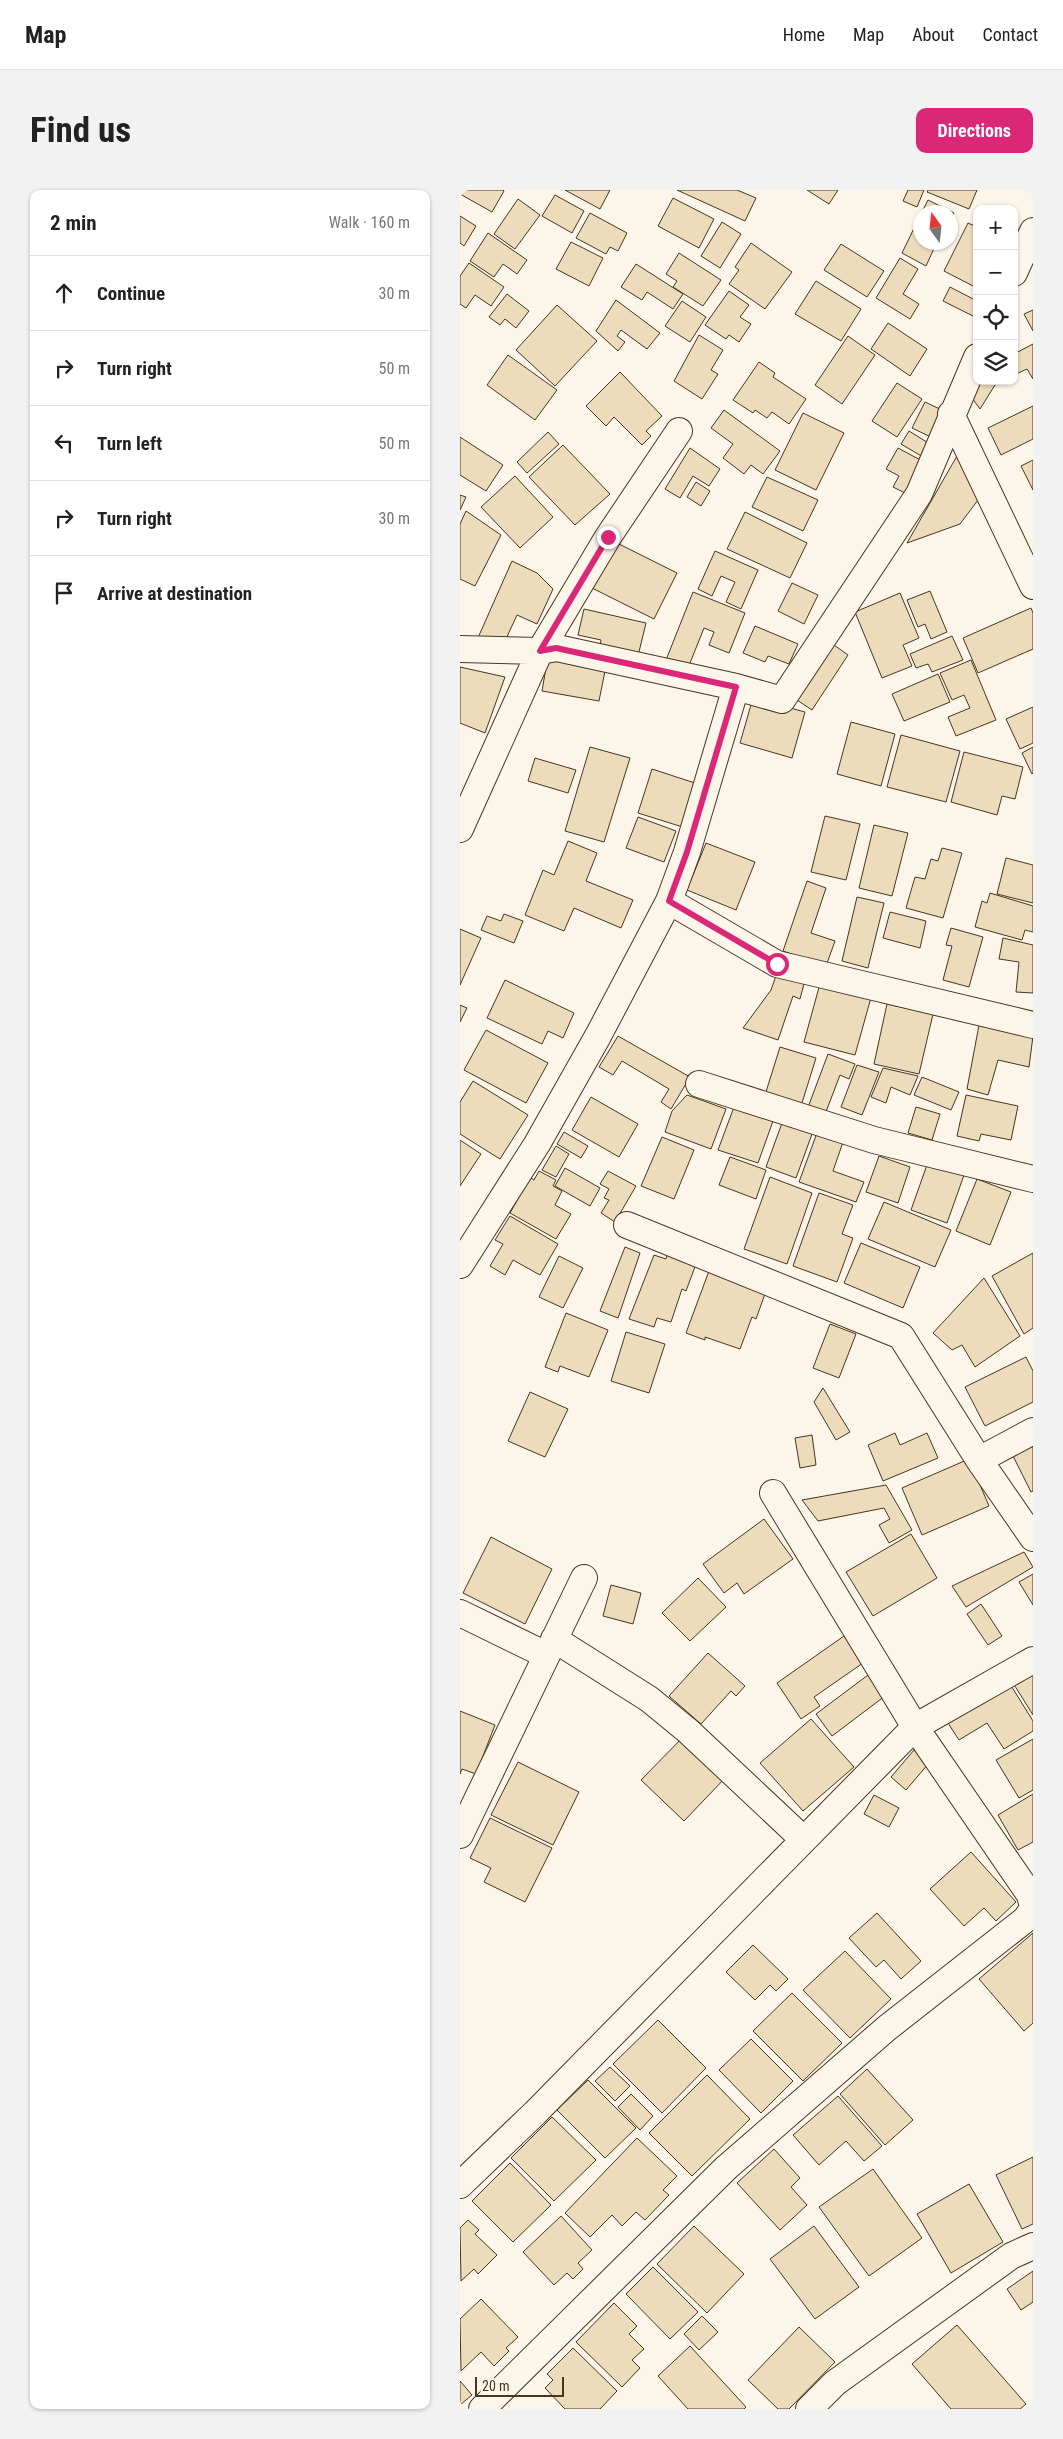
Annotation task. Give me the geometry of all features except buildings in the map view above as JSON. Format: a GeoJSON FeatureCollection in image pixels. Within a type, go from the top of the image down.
{"type":"FeatureCollection","features":[{"type":"Feature","properties":{"kind":"street"},"geometry":{"type":"LineString","coordinates":[[1018,264],[1033,231]]}},
{"type":"Feature","properties":{"kind":"street"},"geometry":{"type":"LineString","coordinates":[[460,649],[540,651],[556,648],[736,687],[782,700],[919,494],[951,414],[973,366]]}},
{"type":"Feature","properties":{"kind":"street"},"geometry":{"type":"LineString","coordinates":[[951,414],[1033,586]]}},
{"type":"Feature","properties":{"kind":"street"},"geometry":{"type":"LineString","coordinates":[[460,829],[540,651],[608,537],[679,431]]}},
{"type":"Feature","properties":{"kind":"street"},"geometry":{"type":"LineString","coordinates":[[460,1265],[541,1136],[598,1036],[669,901],[687,852],[736,687]]}},
{"type":"Feature","properties":{"kind":"street"},"geometry":{"type":"LineString","coordinates":[[669,901],[777,964],[1033,1024]]}},
{"type":"Feature","properties":{"kind":"street"},"geometry":{"type":"LineString","coordinates":[[700,1084],[874,1140],[1033,1179]]}},
{"type":"Feature","properties":{"kind":"street"},"geometry":{"type":"LineString","coordinates":[[627,1225],[901,1336],[979,1460],[1033,1538]]}},
{"type":"Feature","properties":{"kind":"street"},"geometry":{"type":"LineString","coordinates":[[979,1460],[1033,1431]]}},
{"type":"Feature","properties":{"kind":"street"},"geometry":{"type":"LineString","coordinates":[[482,2409],[726,2168],[887,2028],[1026,1919],[1033,1908],[1030,1895],[915,1727],[773,1494]]}},
{"type":"Feature","properties":{"kind":"street"},"geometry":{"type":"LineString","coordinates":[[460,1835],[584,1578]]}},
{"type":"Feature","properties":{"kind":"street"},"geometry":{"type":"LineString","coordinates":[[460,1613],[550,1647],[649,1700],[688,1731],[803,1839]]}},
{"type":"Feature","properties":{"kind":"street"},"geometry":{"type":"LineString","coordinates":[[460,2185],[535,2113],[915,1727],[1033,1660]]}},
{"type":"Feature","properties":{"kind":"street"},"geometry":{"type":"LineString","coordinates":[[809,2409],[835,2383],[1011,2256],[1033,2246]]}},
{"type":"Feature","properties":{"kind":"route"},"geometry":{"type":"LineString","coordinates":[[608,537],[540,651],[556,648],[736,687],[687,852],[669,901],[777,964]]}}]}
